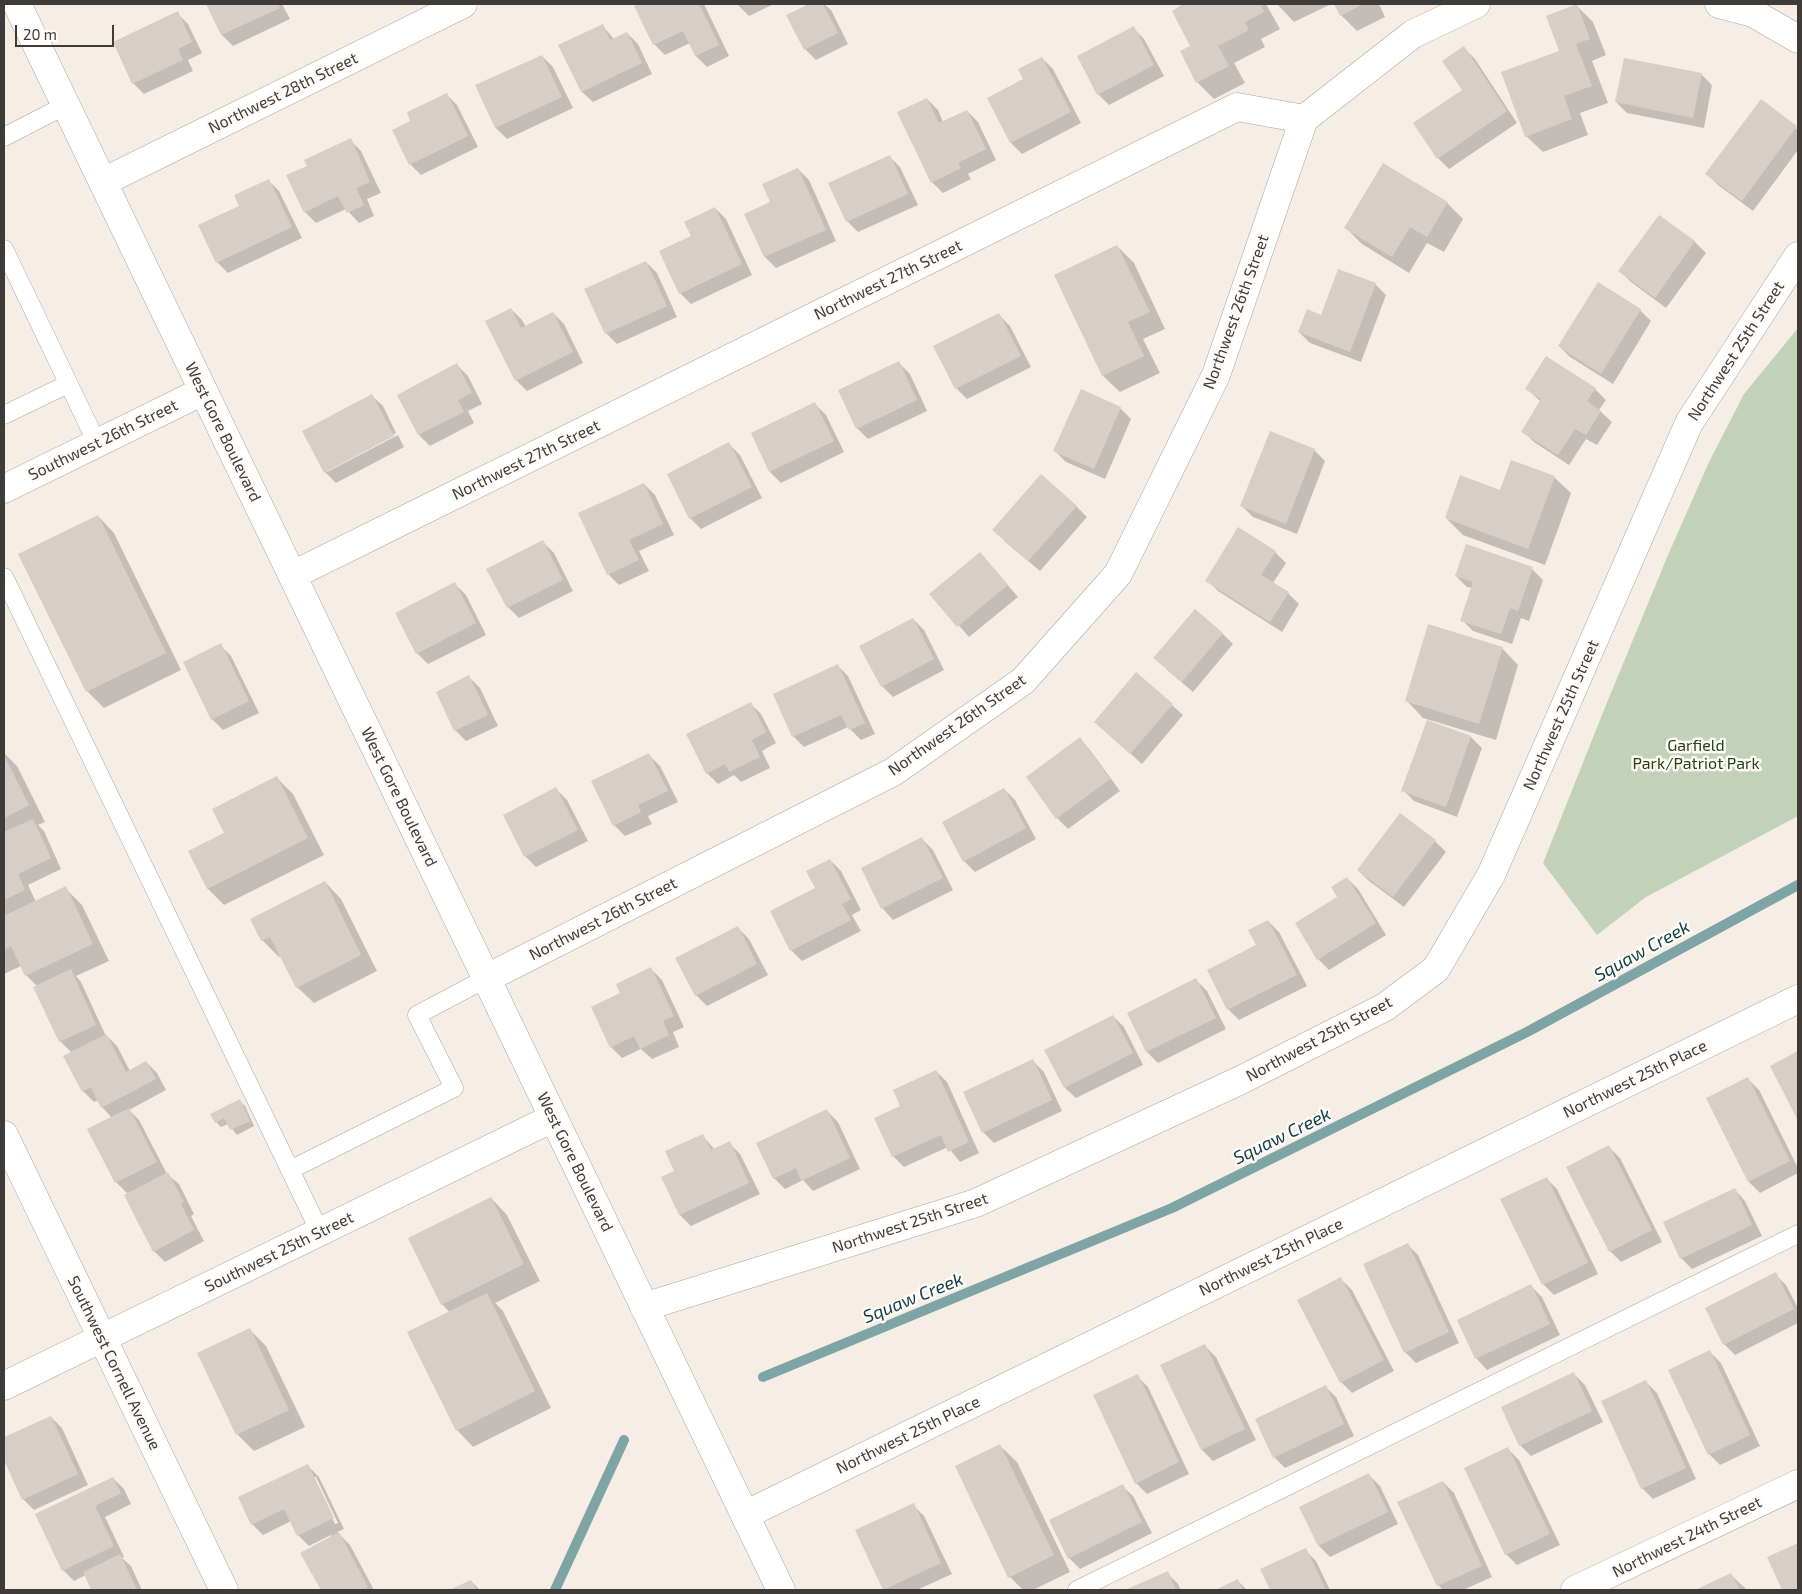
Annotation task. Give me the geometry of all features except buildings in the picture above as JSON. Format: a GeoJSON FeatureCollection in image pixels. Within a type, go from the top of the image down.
{"type":"FeatureCollection","features":[{"type":"Feature","properties":{"kind":"street","name":"West Gore Boulevard"},"geometry":{"type":"LineString","coordinates":[[17,4],[781,1590]]}},
{"type":"Feature","properties":{"kind":"street","name":"Northwest 28th Street"},"geometry":{"type":"LineString","coordinates":[[103,182],[463,4]]}},
{"type":"Feature","properties":{"kind":"street"},"geometry":{"type":"LineString","coordinates":[[1304,119],[1413,34],[1476,4]]}},
{"type":"Feature","properties":{"kind":"street"},"geometry":{"type":"LineString","coordinates":[[1720,4],[1753,13],[1798,39]]}},
{"type":"Feature","properties":{"kind":"street","name":"Northwest 27th Street"},"geometry":{"type":"LineString","coordinates":[[293,575],[1238,107],[1304,119]]}},
{"type":"Feature","properties":{"kind":"street","name":"Northwest 26th Street"},"geometry":{"type":"LineString","coordinates":[[487,978],[893,772],[1023,681],[1118,574],[1216,375],[1304,119]]}},
{"type":"Feature","properties":{"kind":"street","name":"Northwest 25th Street"},"geometry":{"type":"LineString","coordinates":[[644,1307],[976,1203],[1241,1080],[1385,1007],[1436,969],[1491,875],[1689,423],[1798,256]]}},
{"type":"Feature","properties":{"kind":"street","name":"Southwest 26th Street"},"geometry":{"type":"LineString","coordinates":[[4,488],[203,391]]}},
{"type":"Feature","properties":{"kind":"street","name":"Northwest 25th Place"},"geometry":{"type":"LineString","coordinates":[[745,1514],[1798,999]]}},
{"type":"Feature","properties":{"kind":"street","name":"Southwest 25th Street"},"geometry":{"type":"LineString","coordinates":[[4,1386],[553,1118]]}},
{"type":"Feature","properties":{"kind":"street","name":"Southwest Cornell Avenue"},"geometry":{"type":"LineString","coordinates":[[4,1135],[224,1590]]}},
{"type":"Feature","properties":{"kind":"street","name":"Northwest 24th Street"},"geometry":{"type":"LineString","coordinates":[[1576,1590],[1798,1484]]}},
{"type":"Feature","properties":{"kind":"lane"},"geometry":{"type":"LineString","coordinates":[[4,137],[66,105]]}},
{"type":"Feature","properties":{"kind":"lane"},"geometry":{"type":"LineString","coordinates":[[4,249],[97,443]]}},
{"type":"Feature","properties":{"kind":"lane"},"geometry":{"type":"LineString","coordinates":[[4,415],[68,384]]}},
{"type":"Feature","properties":{"kind":"lane"},"geometry":{"type":"LineString","coordinates":[[4,577],[320,1232]]}},
{"type":"Feature","properties":{"kind":"lane"},"geometry":{"type":"LineString","coordinates":[[290,1170],[454,1088],[417,1015],[487,978]]}},
{"type":"Feature","properties":{"kind":"lane"},"geometry":{"type":"LineString","coordinates":[[1077,1590],[1798,1234]]}},
{"type":"Feature","properties":{"kind":"green space","name":"Garfield Park/Patriot Park"},"geometry":{"type":"Polygon","coordinates":[[[1798,328],[1798,816],[1646,897],[1597,935],[1543,863],[1668,555],[1709,462],[1744,394],[1798,328]]]}},
{"type":"Feature","properties":{"kind":"waterway","name":"Squaw Creek"},"geometry":{"type":"LineString","coordinates":[[763,1377],[1172,1208],[1527,1032],[1798,885]]}},
{"type":"Feature","properties":{"kind":"waterway","name":"Squaw Creek"},"geometry":{"type":"LineString","coordinates":[[555,1590],[624,1440]]}}]}
